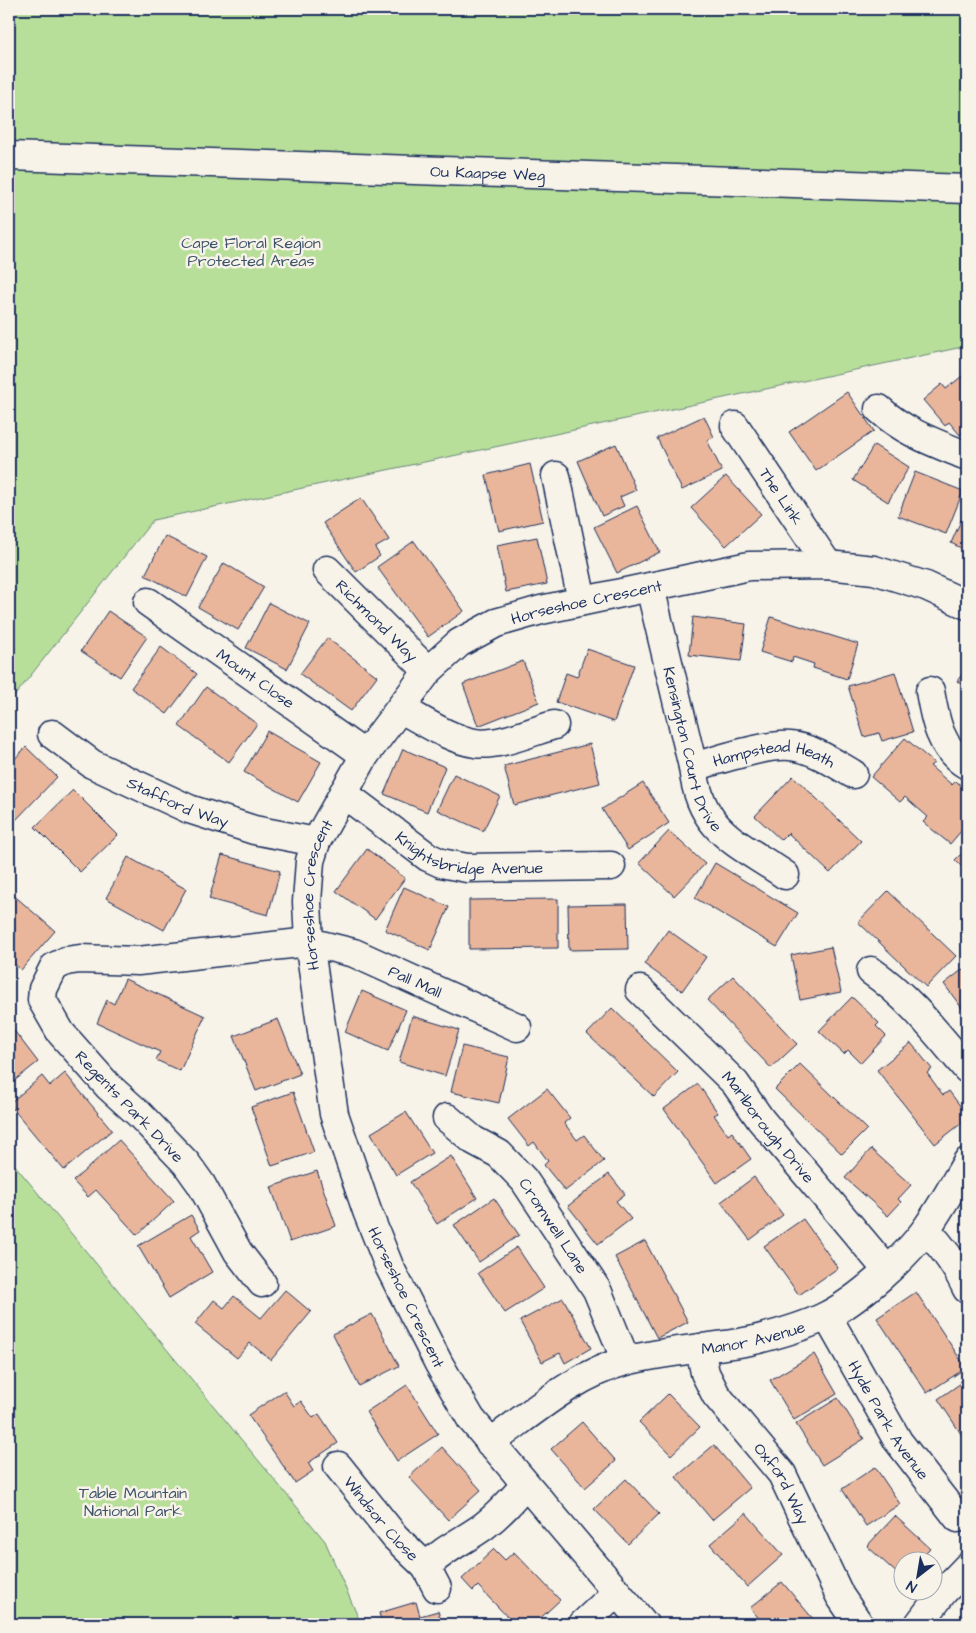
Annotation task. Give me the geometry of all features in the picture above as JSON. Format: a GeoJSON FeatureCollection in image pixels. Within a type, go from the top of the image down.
{"type":"FeatureCollection","features":[{"type":"Feature","properties":{"kind":"street","name":"Ou Kaapse Weg"},"geometry":{"type":"LineString","coordinates":[[9,156],[967,189]]}},
{"type":"Feature","properties":{"kind":"street"},"geometry":{"type":"LineString","coordinates":[[879,409],[899,426],[967,456]]}},
{"type":"Feature","properties":{"kind":"street","name":"The Link"},"geometry":{"type":"LineString","coordinates":[[735,426],[828,565]]}},
{"type":"Feature","properties":{"kind":"street"},"geometry":{"type":"LineString","coordinates":[[556,476],[582,601]]}},
{"type":"Feature","properties":{"kind":"street","name":"Horseshoe Crescent"},"geometry":{"type":"LineString","coordinates":[[644,1624],[471,1419],[443,1372],[389,1266],[366,1211],[334,1114],[309,942],[307,902],[310,861],[316,842],[365,755],[428,671],[459,643],[496,623],[540,610],[749,566],[828,565],[892,574],[967,605]]}},
{"type":"Feature","properties":{"kind":"street","name":"Richmond Way"},"geometry":{"type":"LineString","coordinates":[[327,570],[428,671]]}},
{"type":"Feature","properties":{"kind":"street","name":"Kensington Court Drive"},"geometry":{"type":"LineString","coordinates":[[650,587],[693,767],[695,788],[702,805],[720,832],[785,875]]}},
{"type":"Feature","properties":{"kind":"street","name":"Mount Close"},"geometry":{"type":"LineString","coordinates":[[148,602],[365,755]]}},
{"type":"Feature","properties":{"kind":"street"},"geometry":{"type":"LineString","coordinates":[[930,692],[934,719],[941,737],[952,753],[967,765]]}},
{"type":"Feature","properties":{"kind":"street"},"geometry":{"type":"LineString","coordinates":[[401,709],[444,732],[476,744],[492,743],[554,725]]}},
{"type":"Feature","properties":{"kind":"street","name":"Stafford Way"},"geometry":{"type":"LineString","coordinates":[[52,734],[92,764],[189,809],[254,830],[316,842]]}},
{"type":"Feature","properties":{"kind":"street","name":"Hampstead Heath"},"geometry":{"type":"LineString","coordinates":[[693,767],[765,749],[790,746],[824,757],[853,774]]}},
{"type":"Feature","properties":{"kind":"street","name":"Knightsbridge Avenue"},"geometry":{"type":"LineString","coordinates":[[343,793],[428,857],[446,865],[466,868],[611,866]]}},
{"type":"Feature","properties":{"kind":"street","name":"Pall Mall"},"geometry":{"type":"LineString","coordinates":[[309,942],[354,953],[517,1027]]}},
{"type":"Feature","properties":{"kind":"street","name":"Regents Park Drive"},"geometry":{"type":"LineString","coordinates":[[262,1283],[238,1252],[216,1208],[186,1163],[139,1114],[108,1086],[61,1033],[42,1000],[43,989],[54,967],[66,961],[99,958],[138,961],[309,942]]}},
{"type":"Feature","properties":{"kind":"street"},"geometry":{"type":"LineString","coordinates":[[871,971],[899,992],[914,1007],[967,1069]]}},
{"type":"Feature","properties":{"kind":"street","name":"Marlborough Drive"},"geometry":{"type":"LineString","coordinates":[[640,990],[736,1083],[761,1120],[887,1270]]}},
{"type":"Feature","properties":{"kind":"street","name":"Cromwell Lane"},"geometry":{"type":"LineString","coordinates":[[447,1118],[466,1136],[509,1162],[524,1180],[597,1290],[626,1361]]}},
{"type":"Feature","properties":{"kind":"street","name":"Manor Avenue"},"geometry":{"type":"LineString","coordinates":[[490,1443],[568,1389],[600,1371],[626,1361],[750,1340],[788,1331],[827,1316],[887,1270],[926,1230],[967,1162]]}},
{"type":"Feature","properties":{"kind":"street"},"geometry":{"type":"LineString","coordinates":[[926,1230],[943,1247],[954,1262],[967,1289]]}},
{"type":"Feature","properties":{"kind":"street","name":"Hyde Park Avenue"},"geometry":{"type":"LineString","coordinates":[[827,1316],[898,1442],[958,1518]]}},
{"type":"Feature","properties":{"kind":"street","name":"Oxford Way"},"geometry":{"type":"LineString","coordinates":[[700,1348],[705,1373],[716,1395],[782,1474],[840,1596],[859,1624]]}},
{"type":"Feature","properties":{"kind":"street","name":"Windsor Close"},"geometry":{"type":"LineString","coordinates":[[338,1466],[395,1537],[432,1577],[459,1540],[482,1528],[501,1512],[525,1485]]}},
{"type":"Feature","properties":{"kind":"street"},"geometry":{"type":"LineString","coordinates":[[919,1624],[943,1592],[967,1568]]}},
{"type":"Feature","properties":{"kind":"street"},"geometry":{"type":"LineString","coordinates":[[583,1624],[616,1593]]}},
{"type":"Feature","properties":{"kind":"green space","name":"Cape Floral Region Protected Areas"},"geometry":{"type":"Polygon","coordinates":[[[9,9],[967,9],[967,346],[153,520],[9,703],[9,9]]]}},
{"type":"Feature","properties":{"kind":"green space","name":"Table Mountain National Park"},"geometry":{"type":"Polygon","coordinates":[[[9,1158],[325,1541],[361,1624],[9,1624],[9,1158]]]}},
{"type":"Feature","properties":{"kind":"building"},"geometry":{"type":"Polygon","coordinates":[[[967,372],[967,429],[960,435],[949,422],[945,426],[923,400],[942,384],[946,389],[967,372]]]}},
{"type":"Feature","properties":{"kind":"building"},"geometry":{"type":"Polygon","coordinates":[[[847,392],[874,431],[816,471],[789,432],[847,392]]]}},
{"type":"Feature","properties":{"kind":"building"},"geometry":{"type":"Polygon","coordinates":[[[704,416],[714,437],[707,440],[722,471],[682,490],[657,438],[704,416]]]}},
{"type":"Feature","properties":{"kind":"building"},"geometry":{"type":"Polygon","coordinates":[[[616,444],[636,490],[620,497],[624,506],[602,516],[578,461],[616,444]]]}},
{"type":"Feature","properties":{"kind":"building"},"geometry":{"type":"Polygon","coordinates":[[[874,445],[909,467],[888,502],[853,480],[874,445]]]}},
{"type":"Feature","properties":{"kind":"building"},"geometry":{"type":"Polygon","coordinates":[[[530,464],[543,521],[499,531],[486,475],[530,464]]]}},
{"type":"Feature","properties":{"kind":"building"},"geometry":{"type":"Polygon","coordinates":[[[915,472],[963,491],[946,534],[898,516],[915,472]]]}},
{"type":"Feature","properties":{"kind":"building"},"geometry":{"type":"Polygon","coordinates":[[[726,476],[761,514],[726,546],[691,508],[726,476]]]}},
{"type":"Feature","properties":{"kind":"building"},"geometry":{"type":"Polygon","coordinates":[[[361,498],[389,540],[375,548],[380,556],[356,572],[323,523],[361,498]]]}},
{"type":"Feature","properties":{"kind":"building"},"geometry":{"type":"Polygon","coordinates":[[[637,506],[660,552],[617,573],[594,527],[637,506]]]}},
{"type":"Feature","properties":{"kind":"building"},"geometry":{"type":"Polygon","coordinates":[[[967,507],[967,551],[951,543],[967,507]]]}},
{"type":"Feature","properties":{"kind":"building"},"geometry":{"type":"Polygon","coordinates":[[[165,536],[207,557],[187,597],[145,575],[165,536]]]}},
{"type":"Feature","properties":{"kind":"building"},"geometry":{"type":"Polygon","coordinates":[[[537,537],[547,584],[506,592],[497,545],[537,537]]]}},
{"type":"Feature","properties":{"kind":"building"},"geometry":{"type":"Polygon","coordinates":[[[414,541],[464,611],[428,637],[377,567],[414,541]]]}},
{"type":"Feature","properties":{"kind":"building"},"geometry":{"type":"Polygon","coordinates":[[[224,563],[264,587],[238,630],[198,607],[224,563]]]}},
{"type":"Feature","properties":{"kind":"building"},"geometry":{"type":"Polygon","coordinates":[[[269,603],[310,624],[287,669],[246,648],[269,603]]]}},
{"type":"Feature","properties":{"kind":"building"},"geometry":{"type":"Polygon","coordinates":[[[108,611],[147,637],[120,677],[81,651],[108,611]]]}},
{"type":"Feature","properties":{"kind":"building"},"geometry":{"type":"Polygon","coordinates":[[[693,617],[746,624],[741,661],[689,655],[693,617]]]}},
{"type":"Feature","properties":{"kind":"building"},"geometry":{"type":"Polygon","coordinates":[[[771,617],[858,644],[847,679],[813,668],[814,664],[793,657],[792,662],[760,652],[771,617]]]}},
{"type":"Feature","properties":{"kind":"building"},"geometry":{"type":"Polygon","coordinates":[[[327,638],[377,676],[351,711],[300,674],[327,638]]]}},
{"type":"Feature","properties":{"kind":"building"},"geometry":{"type":"Polygon","coordinates":[[[161,647],[197,674],[167,714],[131,688],[161,647]]]}},
{"type":"Feature","properties":{"kind":"building"},"geometry":{"type":"Polygon","coordinates":[[[587,649],[634,665],[614,722],[556,702],[566,673],[577,677],[587,649]]]}},
{"type":"Feature","properties":{"kind":"building"},"geometry":{"type":"Polygon","coordinates":[[[523,661],[539,702],[478,726],[463,684],[523,661]]]}},
{"type":"Feature","properties":{"kind":"building"},"geometry":{"type":"Polygon","coordinates":[[[967,668],[967,688],[957,681],[967,668]]]}},
{"type":"Feature","properties":{"kind":"building"},"geometry":{"type":"Polygon","coordinates":[[[895,672],[913,732],[882,741],[879,733],[864,737],[848,686],[895,672]]]}},
{"type":"Feature","properties":{"kind":"building"},"geometry":{"type":"Polygon","coordinates":[[[206,687],[257,724],[229,762],[179,726],[206,687]]]}},
{"type":"Feature","properties":{"kind":"building"},"geometry":{"type":"Polygon","coordinates":[[[267,731],[321,762],[298,802],[244,772],[267,731]]]}},
{"type":"Feature","properties":{"kind":"building"},"geometry":{"type":"Polygon","coordinates":[[[905,738],[934,763],[930,766],[952,785],[956,781],[967,791],[967,824],[950,844],[923,822],[928,817],[905,797],[900,802],[871,777],[905,738]]]}},
{"type":"Feature","properties":{"kind":"building"},"geometry":{"type":"Polygon","coordinates":[[[590,744],[600,783],[514,805],[504,766],[590,744]]]}},
{"type":"Feature","properties":{"kind":"building"},"geometry":{"type":"Polygon","coordinates":[[[26,747],[57,777],[14,822],[9,818],[9,765],[26,747]]]}},
{"type":"Feature","properties":{"kind":"building"},"geometry":{"type":"Polygon","coordinates":[[[403,749],[445,767],[427,812],[384,794],[403,749]]]}},
{"type":"Feature","properties":{"kind":"building"},"geometry":{"type":"Polygon","coordinates":[[[454,774],[500,796],[483,831],[437,810],[454,774]]]}},
{"type":"Feature","properties":{"kind":"building"},"geometry":{"type":"Polygon","coordinates":[[[793,776],[861,841],[830,873],[788,833],[781,840],[755,816],[793,776]]]}},
{"type":"Feature","properties":{"kind":"building"},"geometry":{"type":"Polygon","coordinates":[[[643,783],[669,823],[628,850],[602,809],[643,783]]]}},
{"type":"Feature","properties":{"kind":"building"},"geometry":{"type":"Polygon","coordinates":[[[73,790],[118,835],[80,872],[35,827],[73,790]]]}},
{"type":"Feature","properties":{"kind":"building"},"geometry":{"type":"Polygon","coordinates":[[[669,831],[705,864],[674,896],[639,863],[669,831]]]}},
{"type":"Feature","properties":{"kind":"building"},"geometry":{"type":"Polygon","coordinates":[[[967,848],[967,872],[955,860],[967,848]]]}},
{"type":"Feature","properties":{"kind":"building"},"geometry":{"type":"Polygon","coordinates":[[[367,849],[405,878],[375,919],[336,891],[367,849]]]}},
{"type":"Feature","properties":{"kind":"building"},"geometry":{"type":"Polygon","coordinates":[[[222,855],[280,871],[268,915],[209,899],[222,855]]]}},
{"type":"Feature","properties":{"kind":"building"},"geometry":{"type":"Polygon","coordinates":[[[128,857],[186,889],[164,930],[106,898],[128,857]]]}},
{"type":"Feature","properties":{"kind":"building"},"geometry":{"type":"Polygon","coordinates":[[[715,863],[798,913],[777,947],[695,898],[715,863]]]}},
{"type":"Feature","properties":{"kind":"building"},"geometry":{"type":"Polygon","coordinates":[[[404,887],[449,907],[430,950],[385,930],[404,887]]]}},
{"type":"Feature","properties":{"kind":"building"},"geometry":{"type":"Polygon","coordinates":[[[888,891],[956,956],[926,987],[858,922],[888,891]]]}},
{"type":"Feature","properties":{"kind":"building"},"geometry":{"type":"Polygon","coordinates":[[[10,892],[55,931],[21,970],[9,959],[10,892]]]}},
{"type":"Feature","properties":{"kind":"building"},"geometry":{"type":"Polygon","coordinates":[[[558,899],[558,948],[469,949],[469,900],[558,899]]]}},
{"type":"Feature","properties":{"kind":"building"},"geometry":{"type":"Polygon","coordinates":[[[627,904],[628,949],[569,950],[568,905],[627,904]]]}},
{"type":"Feature","properties":{"kind":"building"},"geometry":{"type":"Polygon","coordinates":[[[668,930],[706,957],[682,991],[644,964],[668,930]]]}},
{"type":"Feature","properties":{"kind":"building"},"geometry":{"type":"Polygon","coordinates":[[[831,947],[841,992],[800,1000],[791,955],[831,947]]]}},
{"type":"Feature","properties":{"kind":"building"},"geometry":{"type":"Polygon","coordinates":[[[967,966],[967,1015],[944,984],[967,966]]]}},
{"type":"Feature","properties":{"kind":"building"},"geometry":{"type":"Polygon","coordinates":[[[733,976],[797,1044],[771,1068],[707,1000],[733,976]]]}},
{"type":"Feature","properties":{"kind":"building"},"geometry":{"type":"Polygon","coordinates":[[[125,979],[205,1016],[180,1071],[156,1060],[160,1052],[97,1023],[107,1000],[114,1004],[125,979]]]}},
{"type":"Feature","properties":{"kind":"building"},"geometry":{"type":"Polygon","coordinates":[[[362,991],[406,1010],[388,1051],[345,1032],[362,991]]]}},
{"type":"Feature","properties":{"kind":"building"},"geometry":{"type":"Polygon","coordinates":[[[852,997],[879,1023],[876,1026],[886,1036],[861,1063],[848,1050],[844,1054],[819,1031],[852,997]]]}},
{"type":"Feature","properties":{"kind":"building"},"geometry":{"type":"Polygon","coordinates":[[[612,1008],[678,1072],[654,1097],[587,1034],[612,1008]]]}},
{"type":"Feature","properties":{"kind":"building"},"geometry":{"type":"Polygon","coordinates":[[[412,1016],[459,1030],[445,1076],[399,1062],[412,1016]]]}},
{"type":"Feature","properties":{"kind":"building"},"geometry":{"type":"Polygon","coordinates":[[[278,1019],[300,1074],[256,1091],[234,1036],[278,1019]]]}},
{"type":"Feature","properties":{"kind":"building"},"geometry":{"type":"Polygon","coordinates":[[[9,1024],[38,1062],[9,1085],[9,1024]]]}},
{"type":"Feature","properties":{"kind":"building"},"geometry":{"type":"Polygon","coordinates":[[[911,1043],[932,1069],[927,1073],[943,1095],[949,1091],[967,1115],[967,1119],[935,1144],[877,1070],[911,1043]]]}},
{"type":"Feature","properties":{"kind":"building"},"geometry":{"type":"Polygon","coordinates":[[[462,1046],[509,1057],[499,1103],[451,1092],[462,1046]]]}},
{"type":"Feature","properties":{"kind":"building"},"geometry":{"type":"Polygon","coordinates":[[[800,1064],[867,1129],[842,1154],[775,1089],[800,1064]]]}},
{"type":"Feature","properties":{"kind":"building"},"geometry":{"type":"Polygon","coordinates":[[[65,1073],[112,1130],[64,1170],[9,1104],[42,1076],[50,1086],[65,1073]]]}},
{"type":"Feature","properties":{"kind":"building"},"geometry":{"type":"Polygon","coordinates":[[[698,1084],[718,1113],[714,1115],[728,1135],[732,1132],[751,1159],[717,1183],[664,1109],[698,1084]]]}},
{"type":"Feature","properties":{"kind":"building"},"geometry":{"type":"Polygon","coordinates":[[[547,1089],[570,1118],[564,1123],[577,1140],[584,1135],[604,1161],[565,1191],[544,1165],[548,1161],[534,1142],[529,1146],[508,1119],[547,1089]]]}},
{"type":"Feature","properties":{"kind":"building"},"geometry":{"type":"Polygon","coordinates":[[[293,1092],[314,1152],[272,1166],[251,1107],[293,1092]]]}},
{"type":"Feature","properties":{"kind":"building"},"geometry":{"type":"Polygon","coordinates":[[[406,1112],[432,1153],[396,1175],[371,1133],[406,1112]]]}},
{"type":"Feature","properties":{"kind":"building"},"geometry":{"type":"Polygon","coordinates":[[[119,1140],[174,1201],[137,1235],[96,1190],[88,1197],[73,1181],[119,1140]]]}},
{"type":"Feature","properties":{"kind":"building"},"geometry":{"type":"Polygon","coordinates":[[[871,1149],[911,1185],[898,1199],[901,1202],[888,1216],[845,1178],[871,1149]]]}},
{"type":"Feature","properties":{"kind":"building"},"geometry":{"type":"Polygon","coordinates":[[[451,1156],[477,1198],[437,1224],[410,1182],[451,1156]]]}},
{"type":"Feature","properties":{"kind":"building"},"geometry":{"type":"Polygon","coordinates":[[[317,1171],[336,1226],[290,1242],[271,1187],[317,1171]]]}},
{"type":"Feature","properties":{"kind":"building"},"geometry":{"type":"Polygon","coordinates":[[[609,1174],[625,1194],[616,1201],[631,1219],[598,1244],[568,1206],[609,1174]]]}},
{"type":"Feature","properties":{"kind":"building"},"geometry":{"type":"Polygon","coordinates":[[[754,1177],[783,1215],[750,1240],[721,1202],[754,1177]]]}},
{"type":"Feature","properties":{"kind":"building"},"geometry":{"type":"Polygon","coordinates":[[[494,1198],[519,1235],[479,1262],[454,1225],[494,1198]]]}},
{"type":"Feature","properties":{"kind":"building"},"geometry":{"type":"Polygon","coordinates":[[[191,1215],[200,1230],[191,1236],[212,1272],[169,1298],[138,1246],[191,1215]]]}},
{"type":"Feature","properties":{"kind":"building"},"geometry":{"type":"Polygon","coordinates":[[[803,1219],[838,1268],[799,1295],[764,1246],[803,1219]]]}},
{"type":"Feature","properties":{"kind":"building"},"geometry":{"type":"Polygon","coordinates":[[[645,1241],[688,1322],[657,1338],[615,1257],[645,1241]]]}},
{"type":"Feature","properties":{"kind":"building"},"geometry":{"type":"Polygon","coordinates":[[[517,1247],[544,1288],[505,1313],[478,1273],[517,1247]]]}},
{"type":"Feature","properties":{"kind":"building"},"geometry":{"type":"Polygon","coordinates":[[[285,1290],[311,1312],[271,1360],[250,1343],[237,1358],[195,1324],[214,1300],[224,1308],[234,1296],[261,1318],[285,1290]]]}},
{"type":"Feature","properties":{"kind":"building"},"geometry":{"type":"Polygon","coordinates":[[[916,1292],[966,1368],[927,1393],[877,1318],[916,1292]]]}},
{"type":"Feature","properties":{"kind":"building"},"geometry":{"type":"Polygon","coordinates":[[[563,1298],[591,1348],[565,1363],[560,1353],[542,1362],[520,1321],[563,1298]]]}},
{"type":"Feature","properties":{"kind":"building"},"geometry":{"type":"Polygon","coordinates":[[[372,1314],[399,1366],[359,1386],[333,1334],[372,1314]]]}},
{"type":"Feature","properties":{"kind":"building"},"geometry":{"type":"Polygon","coordinates":[[[814,1354],[837,1394],[794,1420],[770,1380],[814,1354]]]}},
{"type":"Feature","properties":{"kind":"building"},"geometry":{"type":"Polygon","coordinates":[[[967,1379],[967,1443],[938,1399],[967,1379]]]}},
{"type":"Feature","properties":{"kind":"building"},"geometry":{"type":"Polygon","coordinates":[[[407,1385],[438,1434],[397,1461],[366,1412],[407,1385]]]}},
{"type":"Feature","properties":{"kind":"building"},"geometry":{"type":"Polygon","coordinates":[[[284,1391],[294,1406],[301,1401],[313,1418],[319,1414],[338,1443],[308,1463],[313,1471],[295,1483],[248,1415],[284,1391]]]}},
{"type":"Feature","properties":{"kind":"building"},"geometry":{"type":"Polygon","coordinates":[[[668,1394],[700,1427],[671,1455],[639,1422],[668,1394]]]}},
{"type":"Feature","properties":{"kind":"building"},"geometry":{"type":"Polygon","coordinates":[[[838,1398],[864,1439],[822,1465],[796,1424],[838,1398]]]}},
{"type":"Feature","properties":{"kind":"building"},"geometry":{"type":"Polygon","coordinates":[[[582,1422],[616,1461],[585,1488],[551,1449],[582,1422]]]}},
{"type":"Feature","properties":{"kind":"building"},"geometry":{"type":"Polygon","coordinates":[[[714,1445],[750,1488],[712,1520],[676,1477],[714,1445]]]}},
{"type":"Feature","properties":{"kind":"building"},"geometry":{"type":"Polygon","coordinates":[[[442,1447],[481,1490],[448,1520],[409,1477],[442,1447]]]}},
{"type":"Feature","properties":{"kind":"building"},"geometry":{"type":"Polygon","coordinates":[[[875,1467],[900,1504],[866,1526],[842,1489],[875,1467]]]}},
{"type":"Feature","properties":{"kind":"building"},"geometry":{"type":"Polygon","coordinates":[[[626,1479],[659,1514],[628,1544],[594,1509],[626,1479]]]}},
{"type":"Feature","properties":{"kind":"building"},"geometry":{"type":"Polygon","coordinates":[[[746,1513],[783,1555],[747,1587],[710,1544],[746,1513]]]}},
{"type":"Feature","properties":{"kind":"building"},"geometry":{"type":"Polygon","coordinates":[[[895,1516],[930,1548],[928,1550],[894,1550],[894,1571],[867,1546],[895,1516]]]}},
{"type":"Feature","properties":{"kind":"building"},"geometry":{"type":"Polygon","coordinates":[[[494,1549],[505,1560],[514,1552],[560,1600],[534,1624],[514,1624],[478,1586],[473,1591],[462,1579],[494,1549]]]}},
{"type":"Feature","properties":{"kind":"building"},"geometry":{"type":"Polygon","coordinates":[[[782,1582],[814,1620],[809,1624],[764,1624],[750,1608],[782,1582]]]}},
{"type":"Feature","properties":{"kind":"building"},"geometry":{"type":"Polygon","coordinates":[[[416,1602],[420,1616],[438,1611],[442,1624],[382,1624],[379,1613],[416,1602]]]}}]}
